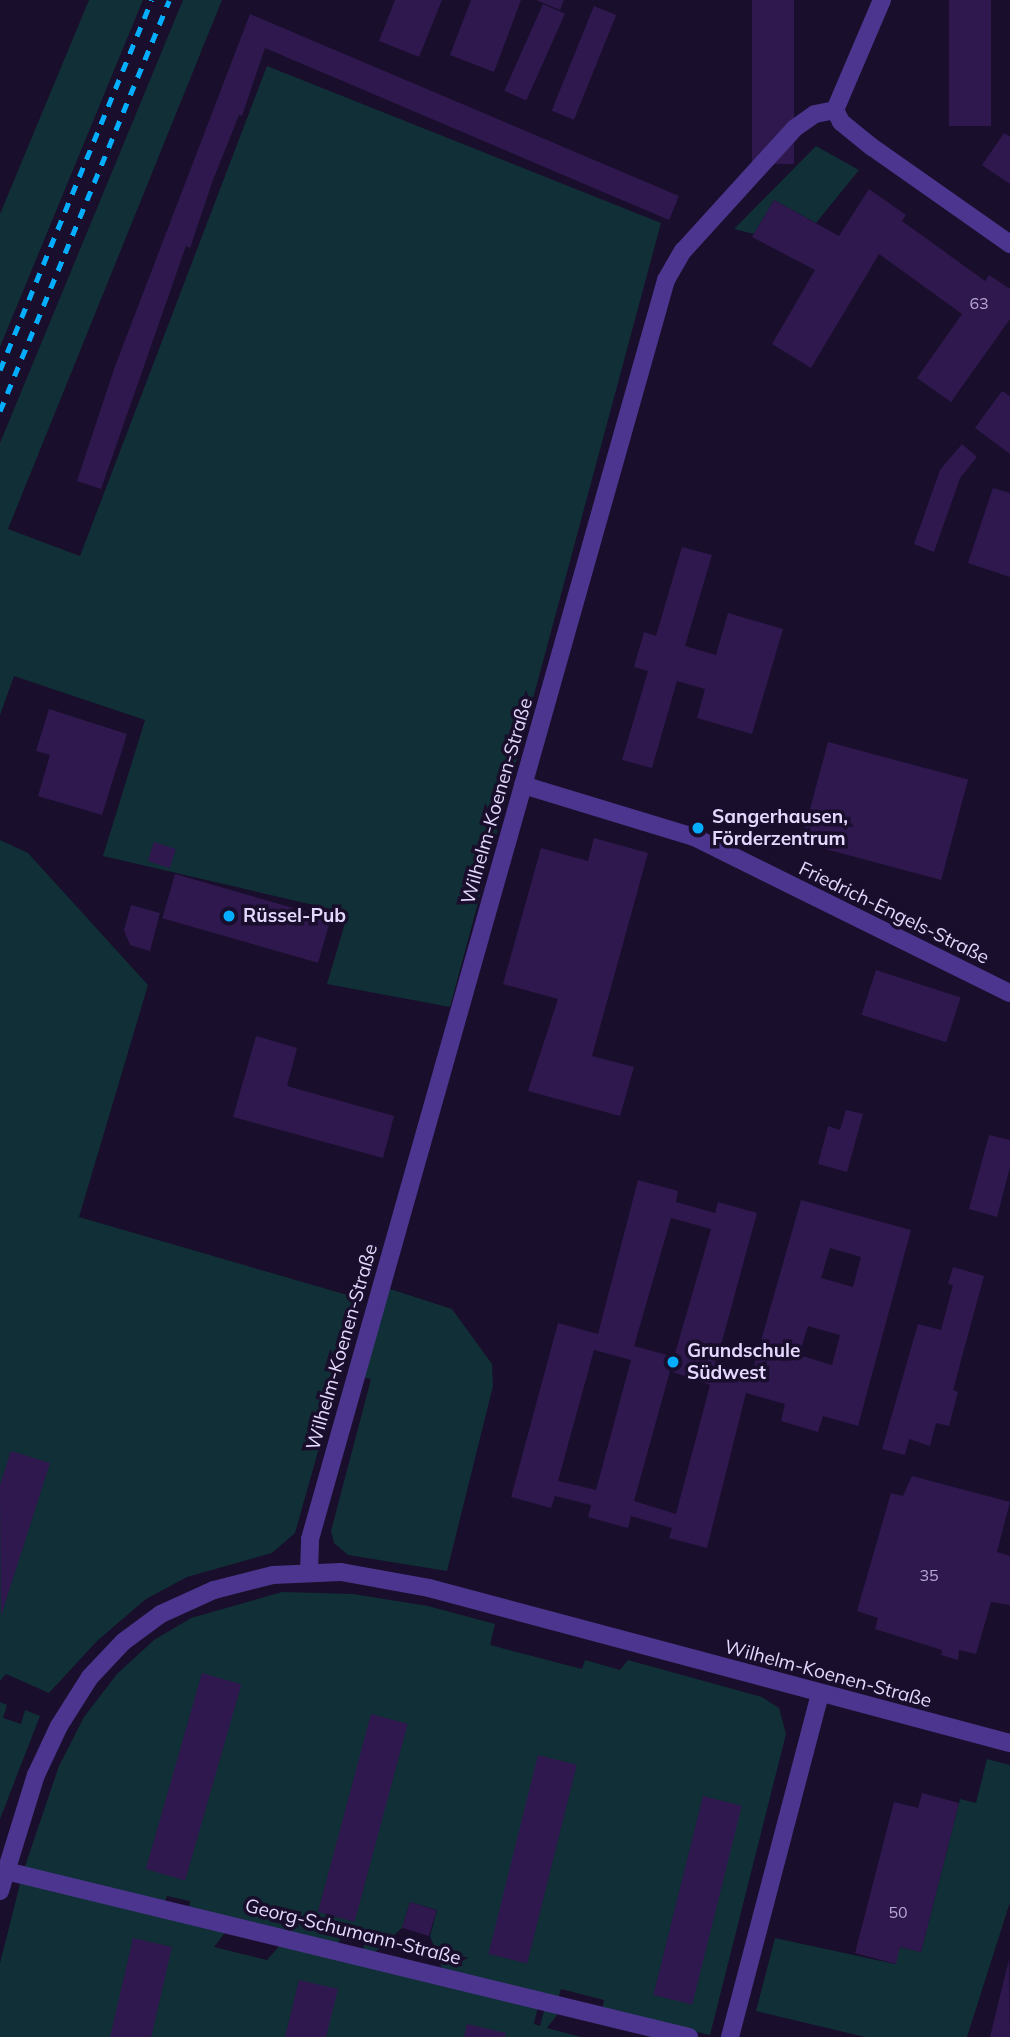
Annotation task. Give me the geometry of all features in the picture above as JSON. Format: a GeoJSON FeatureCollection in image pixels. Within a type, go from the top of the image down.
{"type":"FeatureCollection","features":[{"type":"Feature","properties":{"kind":"street"},"geometry":{"type":"LineString","coordinates":[[881,0],[835,110],[842,123],[872,147],[1010,244]]}},
{"type":"Feature","properties":{"kind":"street","name":"Wilhelm-Koenen-Straße"},"geometry":{"type":"LineString","coordinates":[[309,1571],[310,1539],[669,272],[683,251],[795,128],[815,114],[835,110]]}},
{"type":"Feature","properties":{"kind":"street","name":"Friedrich-Engels-Straße"},"geometry":{"type":"LineString","coordinates":[[523,785],[694,837],[1010,993]]}},
{"type":"Feature","properties":{"kind":"street","name":"Wilhelm-Koenen-Straße"},"geometry":{"type":"LineString","coordinates":[[0,1891],[32,1786],[54,1735],[83,1687],[114,1651],[161,1614],[205,1593],[258,1577],[309,1571],[361,1575],[458,1594],[1010,1744]]}},
{"type":"Feature","properties":{"kind":"street"},"geometry":{"type":"LineString","coordinates":[[730,2037],[820,1694]]}},
{"type":"Feature","properties":{"kind":"street","name":"Georg-Schumann-Straße"},"geometry":{"type":"LineString","coordinates":[[6,1871],[689,2037]]}},
{"type":"Feature","properties":{"kind":"green space"},"geometry":{"type":"Polygon","coordinates":[[[89,0],[143,0],[0,347],[0,214],[89,0]]]}},
{"type":"Feature","properties":{"kind":"green space"},"geometry":{"type":"Polygon","coordinates":[[[183,0],[222,0],[8,529],[80,556],[267,66],[661,223],[450,1007],[327,984],[348,913],[103,856],[145,720],[14,676],[0,715],[0,443],[183,0]]]}},
{"type":"Feature","properties":{"kind":"green space"},"geometry":{"type":"Polygon","coordinates":[[[816,146],[859,170],[816,223],[774,200],[754,234],[734,229],[816,146]]]}},
{"type":"Feature","properties":{"kind":"green space"},"geometry":{"type":"Polygon","coordinates":[[[0,840],[28,853],[148,985],[79,1217],[361,1299],[295,1533],[272,1553],[187,1577],[146,1599],[97,1641],[49,1693],[6,1674],[0,1681],[0,840]]]}},
{"type":"Feature","properties":{"kind":"green space"},"geometry":{"type":"Polygon","coordinates":[[[387,1288],[452,1309],[492,1364],[493,1386],[447,1571],[348,1555],[334,1543],[331,1531],[371,1379],[362,1377],[387,1288]]]}},
{"type":"Feature","properties":{"kind":"green space"},"geometry":{"type":"Polygon","coordinates":[[[282,1592],[353,1594],[428,1606],[495,1624],[490,1645],[582,1669],[585,1660],[620,1670],[628,1660],[762,1697],[779,1708],[786,1734],[710,2035],[602,2010],[604,2000],[561,1989],[558,1999],[443,1971],[430,1936],[437,1910],[410,1902],[402,1928],[373,1954],[363,1951],[364,1944],[340,1939],[338,1945],[189,1908],[190,1901],[167,1896],[165,1902],[24,1869],[59,1766],[84,1717],[117,1674],[154,1640],[191,1618],[282,1592]]]}},
{"type":"Feature","properties":{"kind":"green space"},"geometry":{"type":"Polygon","coordinates":[[[0,1702],[7,1705],[3,1718],[21,1724],[25,1710],[40,1716],[0,1819],[0,1702]]]}},
{"type":"Feature","properties":{"kind":"green space"},"geometry":{"type":"Polygon","coordinates":[[[987,1759],[1010,1765],[1010,1902],[967,2037],[865,2037],[756,2011],[775,1938],[895,1964],[900,1947],[921,1952],[960,1799],[976,1803],[987,1759]]]}},
{"type":"Feature","properties":{"kind":"green space"},"geometry":{"type":"Polygon","coordinates":[[[21,1880],[228,1929],[214,1947],[267,1960],[282,1943],[538,2006],[534,2024],[540,2026],[545,2007],[560,2011],[547,2028],[581,2037],[0,2037],[0,1963],[21,1880]]]}},
{"type":"Feature","properties":{"kind":"building"},"geometry":{"type":"Polygon","coordinates":[[[395,0],[442,0],[419,57],[379,41],[395,0]]]}},
{"type":"Feature","properties":{"kind":"building"},"geometry":{"type":"Polygon","coordinates":[[[471,0],[521,0],[494,72],[450,55],[471,0]]]}},
{"type":"Feature","properties":{"kind":"building"},"geometry":{"type":"Polygon","coordinates":[[[536,0],[564,0],[560,10],[536,0]]]}},
{"type":"Feature","properties":{"kind":"building"},"geometry":{"type":"Polygon","coordinates":[[[752,0],[794,0],[794,164],[752,164],[752,0]]]}},
{"type":"Feature","properties":{"kind":"building"},"geometry":{"type":"Polygon","coordinates":[[[949,0],[991,0],[991,126],[949,126],[949,0]]]}},
{"type":"Feature","properties":{"kind":"building"},"geometry":{"type":"Polygon","coordinates":[[[543,4],[565,14],[526,101],[504,91],[543,4]]]}},
{"type":"Feature","properties":{"kind":"building"},"geometry":{"type":"Polygon","coordinates":[[[594,6],[616,15],[574,120],[552,111],[594,6]]]}},
{"type":"Feature","properties":{"kind":"building"},"geometry":{"type":"Polygon","coordinates":[[[250,14],[679,196],[669,220],[265,48],[242,116],[239,115],[213,180],[190,248],[186,246],[101,489],[77,481],[114,369],[250,14]]]}},
{"type":"Feature","properties":{"kind":"building"},"geometry":{"type":"Polygon","coordinates":[[[1004,133],[1010,137],[1010,184],[982,165],[1004,133]]]}},
{"type":"Feature","properties":{"kind":"building"},"geometry":{"type":"Polygon","coordinates":[[[869,189],[906,215],[902,221],[985,281],[989,275],[1010,289],[1010,319],[951,402],[917,378],[962,314],[879,254],[811,368],[772,344],[815,270],[752,237],[774,200],[839,236],[869,189]]]}},
{"type":"Feature","properties":{"kind":"building"},"geometry":{"type":"Polygon","coordinates":[[[1002,391],[1010,396],[1010,454],[975,428],[1002,391]]]}},
{"type":"Feature","properties":{"kind":"building"},"geometry":{"type":"Polygon","coordinates":[[[962,444],[977,457],[960,478],[934,552],[914,544],[940,470],[962,444]]]}},
{"type":"Feature","properties":{"kind":"building"},"geometry":{"type":"Polygon","coordinates":[[[993,488],[1010,493],[1010,577],[968,563],[993,488]]]}},
{"type":"Feature","properties":{"kind":"building"},"geometry":{"type":"Polygon","coordinates":[[[682,547],[712,555],[685,646],[716,655],[728,613],[783,629],[752,734],[697,718],[705,689],[677,681],[652,768],[622,760],[648,671],[634,667],[644,632],[656,636],[682,547]]]}},
{"type":"Feature","properties":{"kind":"building"},"geometry":{"type":"Polygon","coordinates":[[[49,709],[127,734],[102,815],[38,796],[50,755],[36,751],[49,709]]]}},
{"type":"Feature","properties":{"kind":"building"},"geometry":{"type":"Polygon","coordinates":[[[828,742],[968,780],[941,880],[801,842],[828,742]]]}},
{"type":"Feature","properties":{"kind":"building"},"geometry":{"type":"Polygon","coordinates":[[[594,838],[648,853],[592,1056],[634,1067],[620,1116],[528,1091],[558,999],[503,984],[541,848],[588,861],[594,838]]]}},
{"type":"Feature","properties":{"kind":"building"},"geometry":{"type":"Polygon","coordinates":[[[154,842],[176,849],[170,868],[148,861],[154,842]]]}},
{"type":"Feature","properties":{"kind":"building"},"geometry":{"type":"Polygon","coordinates":[[[175,874],[331,919],[318,963],[162,918],[175,874]]]}},
{"type":"Feature","properties":{"kind":"building"},"geometry":{"type":"Polygon","coordinates":[[[131,905],[160,913],[150,951],[130,945],[124,930],[131,905]]]}},
{"type":"Feature","properties":{"kind":"building"},"geometry":{"type":"Polygon","coordinates":[[[876,970],[961,998],[946,1042],[861,1015],[876,970]]]}},
{"type":"Feature","properties":{"kind":"building"},"geometry":{"type":"Polygon","coordinates":[[[256,1036],[297,1048],[287,1086],[394,1116],[383,1158],[233,1117],[256,1036]]]}},
{"type":"Feature","properties":{"kind":"building"},"geometry":{"type":"Polygon","coordinates":[[[846,1110],[863,1114],[847,1172],[818,1164],[828,1126],[840,1130],[846,1110]]]}},
{"type":"Feature","properties":{"kind":"building"},"geometry":{"type":"Polygon","coordinates":[[[989,1135],[1010,1140],[1010,1167],[997,1217],[969,1209],[989,1135]]]}},
{"type":"Feature","properties":{"kind":"building","name":"Grundschule Südwest"},"geometry":{"type":"Polygon","coordinates":[[[638,1180],[678,1191],[676,1202],[715,1213],[718,1202],[757,1213],[715,1367],[751,1376],[801,1200],[911,1230],[858,1426],[823,1416],[818,1432],[781,1421],[785,1404],[746,1393],[707,1548],[669,1538],[672,1528],[631,1516],[628,1528],[588,1517],[591,1505],[555,1496],[551,1508],[511,1497],[558,1323],[598,1334],[638,1180]],[[671,1218],[634,1346],[674,1357],[711,1229],[671,1218]],[[830,1248],[821,1278],[853,1287],[861,1257],[830,1248]],[[808,1326],[799,1355],[832,1365],[840,1335],[808,1326]],[[594,1350],[558,1481],[596,1490],[631,1360],[594,1350]],[[670,1371],[634,1501],[676,1514],[710,1385],[670,1371]]]}},
{"type":"Feature","properties":{"kind":"building"},"geometry":{"type":"Polygon","coordinates":[[[953,1267],[984,1276],[953,1390],[958,1392],[949,1426],[936,1423],[930,1446],[909,1439],[905,1455],[882,1449],[918,1324],[941,1330],[953,1285],[948,1284],[953,1267]]]}},
{"type":"Feature","properties":{"kind":"building"},"geometry":{"type":"Polygon","coordinates":[[[11,1451],[50,1463],[1,1616],[0,1485],[11,1451]]]}},
{"type":"Feature","properties":{"kind":"building"},"geometry":{"type":"Polygon","coordinates":[[[912,1476],[1010,1502],[997,1552],[1010,1556],[1010,1605],[991,1602],[976,1654],[959,1650],[958,1660],[941,1655],[942,1650],[875,1629],[878,1618],[857,1611],[891,1493],[903,1496],[912,1476]]]}},
{"type":"Feature","properties":{"kind":"building"},"geometry":{"type":"Polygon","coordinates":[[[202,1673],[241,1684],[185,1880],[146,1869],[202,1673]]]}},
{"type":"Feature","properties":{"kind":"building"},"geometry":{"type":"Polygon","coordinates":[[[371,1714],[408,1724],[355,1922],[318,1912],[371,1714]]]}},
{"type":"Feature","properties":{"kind":"building"},"geometry":{"type":"Polygon","coordinates":[[[538,1755],[577,1765],[527,1964],[488,1954],[538,1755]]]}},
{"type":"Feature","properties":{"kind":"building"},"geometry":{"type":"Polygon","coordinates":[[[922,1793],[959,1803],[921,1952],[900,1947],[896,1964],[855,1953],[894,1802],[918,1808],[922,1793]]]}},
{"type":"Feature","properties":{"kind":"building"},"geometry":{"type":"Polygon","coordinates":[[[703,1796],[742,1806],[692,2005],[653,1995],[703,1796]]]}},
{"type":"Feature","properties":{"kind":"building"},"geometry":{"type":"Polygon","coordinates":[[[410,1902],[437,1910],[429,1936],[402,1928],[410,1902]]]}},
{"type":"Feature","properties":{"kind":"building"},"geometry":{"type":"Polygon","coordinates":[[[133,1938],[172,1947],[151,2037],[110,2037],[133,1938]]]}},
{"type":"Feature","properties":{"kind":"building"},"geometry":{"type":"Polygon","coordinates":[[[1009,1959],[1010,2037],[990,2037],[1009,1959]]]}},
{"type":"Feature","properties":{"kind":"building"},"geometry":{"type":"Polygon","coordinates":[[[299,1980],[338,1989],[326,2037],[285,2037],[299,1980]]]}},
{"type":"Feature","properties":{"kind":"building"},"geometry":{"type":"Polygon","coordinates":[[[467,2024],[506,2033],[505,2037],[464,2037],[467,2024]]]}},
{"type":"Feature","properties":{"kind":"railway"},"geometry":{"type":"LineString","coordinates":[[0,370],[152,0]]}},
{"type":"Feature","properties":{"kind":"railway"},"geometry":{"type":"LineString","coordinates":[[0,411],[169,0]]}},
{"type":"Feature","properties":{"kind":"place","name":"Sangerhausen, Förderzentrum"},"geometry":{"type":"Point","coordinates":[698,828]}},
{"type":"Feature","properties":{"kind":"place","name":"Rüssel-Pub"},"geometry":{"type":"Point","coordinates":[229,916]}},
{"type":"Feature","properties":{"kind":"place","name":"Grundschule Südwest"},"geometry":{"type":"Point","coordinates":[673,1362]}}]}
